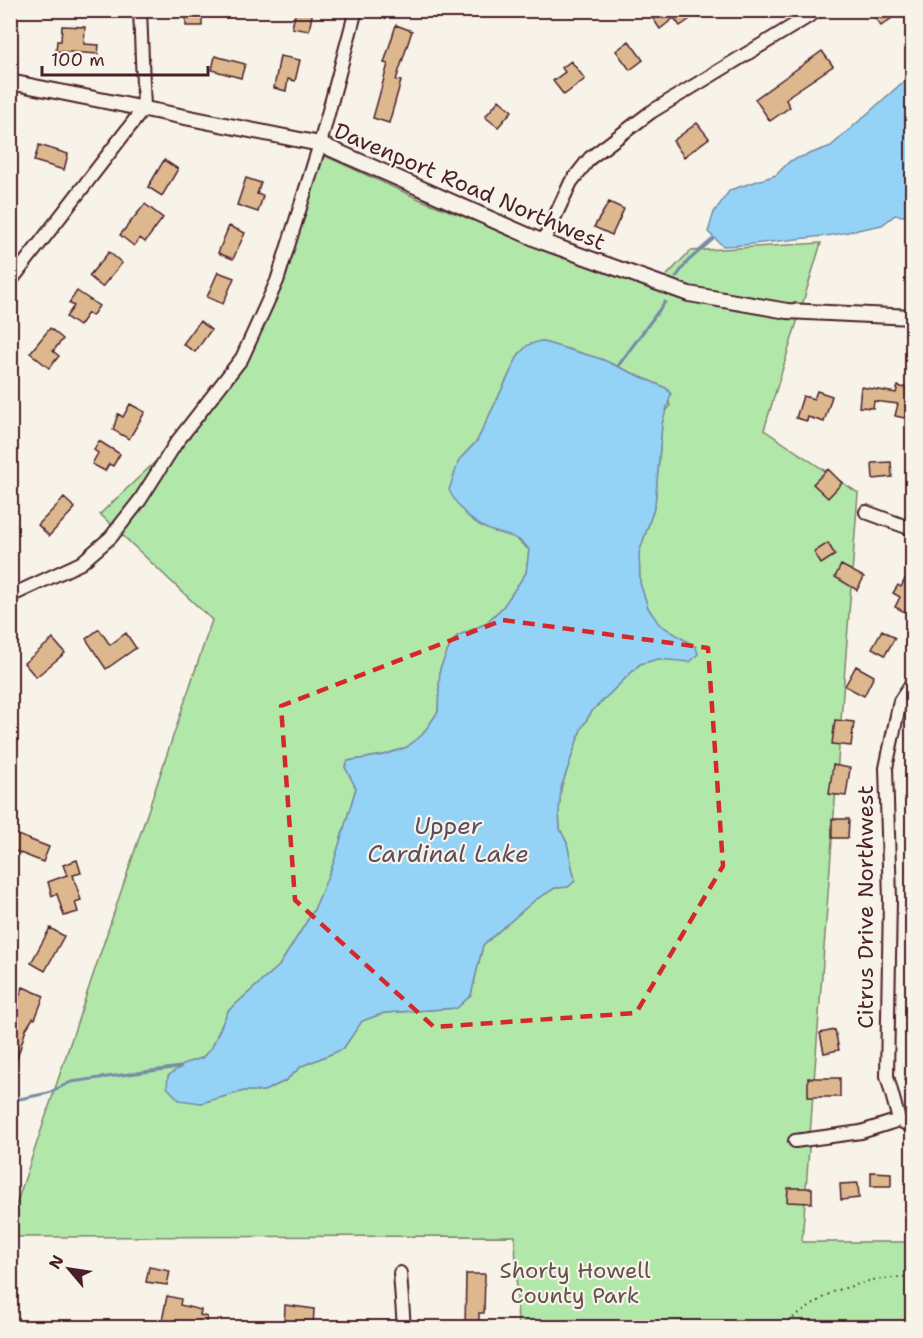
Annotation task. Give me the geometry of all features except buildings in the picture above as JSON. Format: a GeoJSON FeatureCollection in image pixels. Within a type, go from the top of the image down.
{"type":"FeatureCollection","features":[{"type":"Feature","properties":{"kind":"street"},"geometry":{"type":"LineString","coordinates":[[10,282],[144,108],[140,10]]}},
{"type":"Feature","properties":{"kind":"street"},"geometry":{"type":"LineString","coordinates":[[10,596],[81,563],[111,537],[140,500],[176,443],[242,358],[277,281],[320,144],[356,10]]}},
{"type":"Feature","properties":{"kind":"street"},"geometry":{"type":"LineString","coordinates":[[543,242],[571,182],[590,158],[651,112],[819,10]]}},
{"type":"Feature","properties":{"kind":"street","name":"Davenport Road Northwest"},"geometry":{"type":"LineString","coordinates":[[10,82],[320,144],[543,242],[667,288],[742,305],[813,313],[912,317]]}},
{"type":"Feature","properties":{"kind":"street"},"geometry":{"type":"LineString","coordinates":[[866,512],[912,529]]}},
{"type":"Feature","properties":{"kind":"street","name":"Citrus Drive Northwest"},"geometry":{"type":"LineString","coordinates":[[899,1120],[887,1076],[890,899],[886,768],[900,701],[912,683]]}},
{"type":"Feature","properties":{"kind":"street"},"geometry":{"type":"LineString","coordinates":[[795,1141],[861,1132],[899,1120],[912,1127]]}},
{"type":"Feature","properties":{"kind":"street"},"geometry":{"type":"LineString","coordinates":[[400,1273],[404,1328]]}},
{"type":"Feature","properties":{"kind":"path"},"geometry":{"type":"LineString","coordinates":[[778,1328],[832,1292],[872,1280],[912,1276]]}},
{"type":"Feature","properties":{"kind":"highlighted area"},"geometry":{"type":"Polygon","coordinates":[[[503,620],[708,648],[723,866],[636,1013],[434,1027],[295,900],[281,706],[503,620]]]}},
{"type":"Feature","properties":{"kind":"green space","name":"Shorty Howell County Park"},"geometry":{"type":"Polygon","coordinates":[[[321,154],[421,200],[654,289],[690,251],[821,243],[764,430],[858,493],[802,1242],[912,1242],[912,1327],[518,1327],[515,1236],[11,1237],[11,1220],[212,620],[100,514],[190,429],[259,317],[321,154]],[[540,341],[519,354],[477,441],[459,460],[492,531],[513,536],[529,550],[526,573],[503,607],[485,624],[457,636],[448,650],[440,669],[438,712],[422,735],[407,747],[384,755],[348,761],[345,767],[356,788],[334,862],[314,910],[279,966],[228,1011],[212,1047],[202,1058],[186,1063],[201,1103],[244,1091],[264,1091],[285,1081],[302,1066],[343,1049],[362,1021],[384,1013],[457,1008],[471,995],[483,945],[535,900],[555,888],[568,887],[575,881],[567,843],[560,829],[559,811],[561,788],[581,729],[592,711],[640,664],[658,659],[690,661],[696,647],[659,625],[648,608],[640,583],[639,553],[655,505],[662,424],[664,414],[670,406],[666,388],[601,359],[540,341]]]}},
{"type":"Feature","properties":{"kind":"water"},"geometry":{"type":"Polygon","coordinates":[[[912,74],[912,217],[895,215],[882,225],[833,235],[744,245],[723,246],[708,232],[714,212],[730,190],[776,175],[790,161],[831,146],[912,74]]]}},
{"type":"Feature","properties":{"kind":"water","name":"Upper Cardinal Lake"},"geometry":{"type":"Polygon","coordinates":[[[540,341],[601,359],[666,388],[671,394],[662,424],[655,505],[639,553],[640,583],[648,608],[659,624],[696,647],[698,654],[690,662],[658,659],[640,664],[592,711],[581,729],[561,788],[560,829],[567,843],[575,881],[568,887],[555,888],[535,900],[483,945],[471,995],[457,1008],[384,1013],[362,1021],[343,1049],[302,1066],[285,1081],[264,1091],[244,1091],[201,1103],[179,1100],[167,1087],[168,1076],[186,1063],[202,1058],[212,1047],[228,1011],[279,966],[314,910],[334,862],[356,788],[345,767],[348,761],[384,755],[407,747],[422,735],[438,712],[440,669],[448,650],[457,636],[485,624],[503,607],[526,573],[529,550],[525,545],[517,539],[492,531],[472,520],[461,509],[449,490],[459,460],[477,441],[519,354],[528,345],[540,341]]]}},
{"type":"Feature","properties":{"kind":"waterway"},"geometry":{"type":"LineString","coordinates":[[676,277],[688,261],[713,239]]}},
{"type":"Feature","properties":{"kind":"waterway"},"geometry":{"type":"LineString","coordinates":[[618,366],[665,302]]}},
{"type":"Feature","properties":{"kind":"waterway"},"geometry":{"type":"LineString","coordinates":[[10,1101],[48,1093],[71,1082],[180,1067]]}}]}
